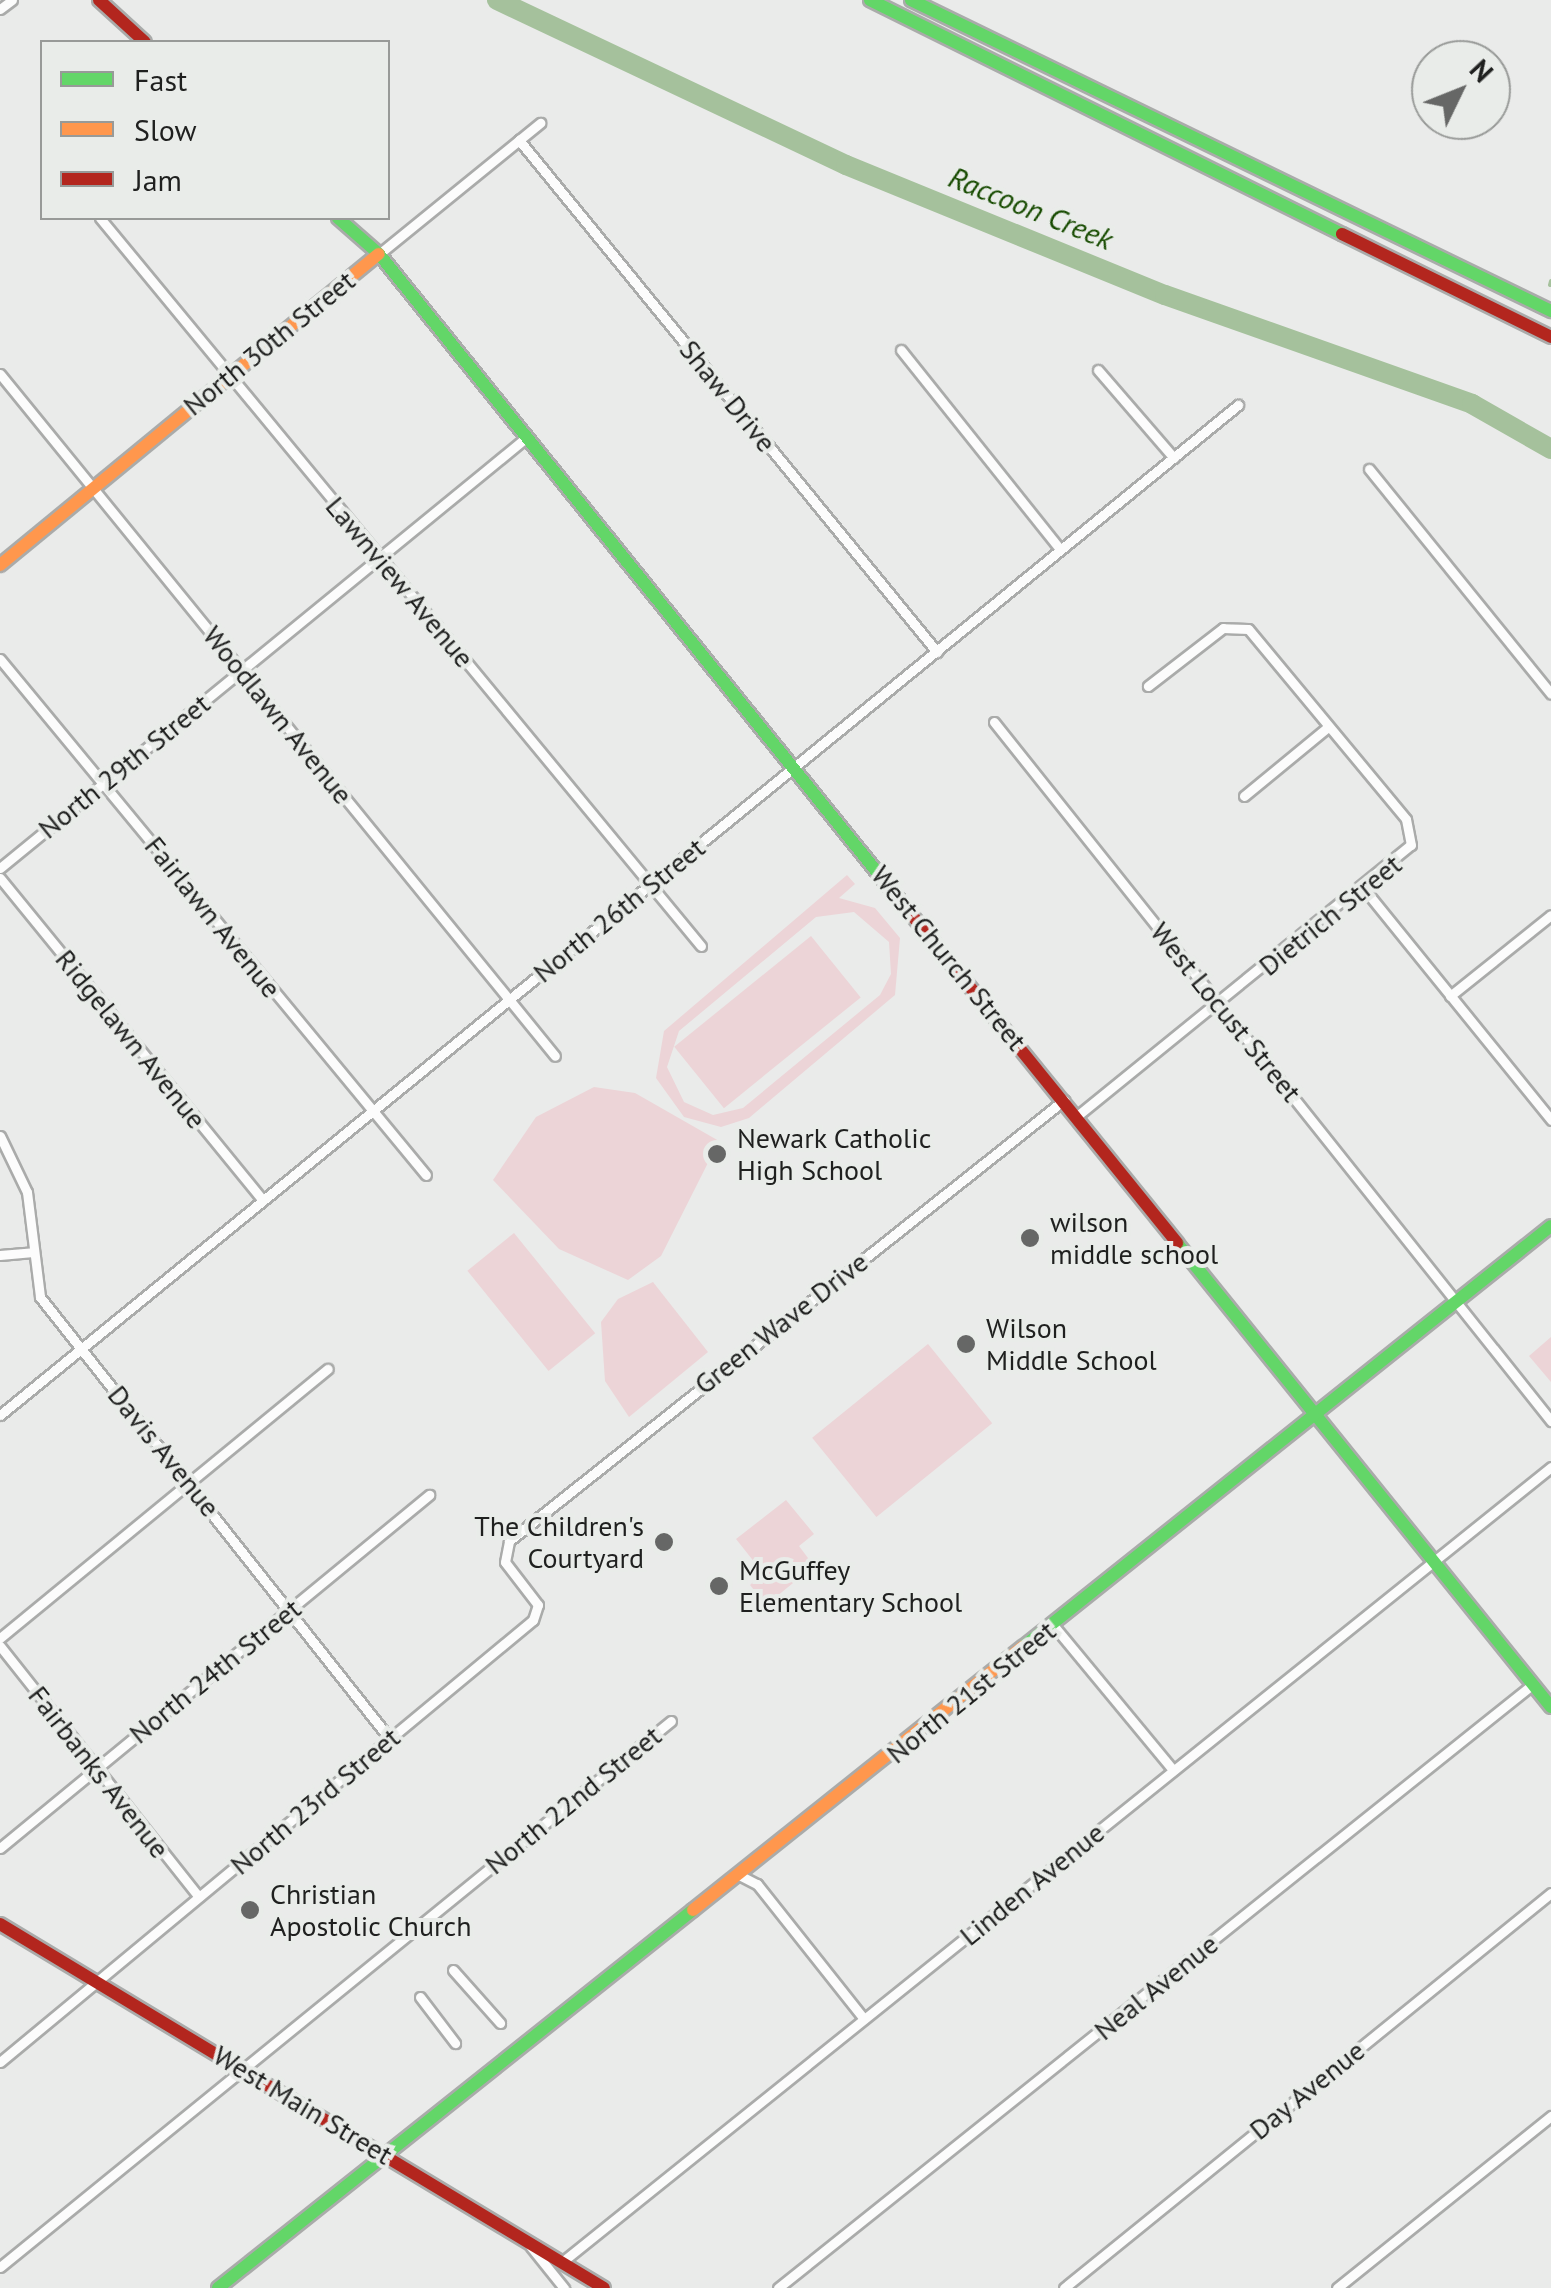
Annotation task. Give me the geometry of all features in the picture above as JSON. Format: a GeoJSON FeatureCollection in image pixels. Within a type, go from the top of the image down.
{"type":"FeatureCollection","features":[{"type":"Feature","properties":{"kind":"main road"},"geometry":{"type":"LineString","coordinates":[[98,0],[143,40]]}},
{"type":"Feature","properties":{"kind":"main road"},"geometry":{"type":"LineString","coordinates":[[870,0],[1551,338]]}},
{"type":"Feature","properties":{"kind":"main road"},"geometry":{"type":"LineString","coordinates":[[911,0],[1551,312]]}},
{"type":"Feature","properties":{"kind":"main road","name":"West Church Street"},"geometry":{"type":"LineString","coordinates":[[340,220],[379,254],[1551,1707]]}},
{"type":"Feature","properties":{"kind":"main road","name":"North 30th Street"},"geometry":{"type":"LineString","coordinates":[[0,564],[379,254]]}},
{"type":"Feature","properties":{"kind":"main road","name":"North 21st Street"},"geometry":{"type":"LineString","coordinates":[[218,2288],[390,2157],[1551,1226]]}},
{"type":"Feature","properties":{"kind":"main road","name":"West Main Street"},"geometry":{"type":"LineString","coordinates":[[0,1924],[604,2288]]}},
{"type":"Feature","properties":{"kind":"street"},"geometry":{"type":"LineString","coordinates":[[0,8],[12,0]]}},
{"type":"Feature","properties":{"kind":"street","name":"North 30th Street"},"geometry":{"type":"LineString","coordinates":[[379,254],[540,122]]}},
{"type":"Feature","properties":{"kind":"street","name":"Shaw Drive"},"geometry":{"type":"LineString","coordinates":[[519,140],[937,652]]}},
{"type":"Feature","properties":{"kind":"street","name":"Lawnview Avenue"},"geometry":{"type":"LineString","coordinates":[[102,220],[701,946]]}},
{"type":"Feature","properties":{"kind":"street"},"geometry":{"type":"LineString","coordinates":[[900,350],[1060,549]]}},
{"type":"Feature","properties":{"kind":"street"},"geometry":{"type":"LineString","coordinates":[[1098,370],[1174,458]]}},
{"type":"Feature","properties":{"kind":"street","name":"Woodlawn Avenue"},"geometry":{"type":"LineString","coordinates":[[0,374],[555,1056]]}},
{"type":"Feature","properties":{"kind":"street","name":"North 26th Street"},"geometry":{"type":"LineString","coordinates":[[0,1415],[1238,405]]}},
{"type":"Feature","properties":{"kind":"street","name":"North 29th Street"},"geometry":{"type":"LineString","coordinates":[[0,868],[527,438]]}},
{"type":"Feature","properties":{"kind":"street"},"geometry":{"type":"LineString","coordinates":[[1369,469],[1551,694]]}},
{"type":"Feature","properties":{"kind":"street","name":"Dietrich Street"},"geometry":{"type":"LineString","coordinates":[[1076,1116],[1365,890],[1410,849],[1411,831],[1239,625],[1148,686]]}},
{"type":"Feature","properties":{"kind":"street","name":"Fairlawn Avenue"},"geometry":{"type":"LineString","coordinates":[[0,659],[426,1175]]}},
{"type":"Feature","properties":{"kind":"street","name":"West Locust Street"},"geometry":{"type":"LineString","coordinates":[[994,722],[1551,1421]]}},
{"type":"Feature","properties":{"kind":"street"},"geometry":{"type":"LineString","coordinates":[[1244,796],[1328,727]]}},
{"type":"Feature","properties":{"kind":"street","name":"Ridgelawn Avenue"},"geometry":{"type":"LineString","coordinates":[[0,878],[263,1200]]}},
{"type":"Feature","properties":{"kind":"street"},"geometry":{"type":"LineString","coordinates":[[1365,890],[1551,1120]]}},
{"type":"Feature","properties":{"kind":"street"},"geometry":{"type":"LineString","coordinates":[[1450,996],[1551,915]]}},
{"type":"Feature","properties":{"kind":"street","name":"Green Wave Drive"},"geometry":{"type":"LineString","coordinates":[[533,1620],[538,1605],[502,1550],[1064,1100]]}},
{"type":"Feature","properties":{"kind":"street","name":"Davis Avenue"},"geometry":{"type":"LineString","coordinates":[[0,1136],[21,1169],[40,1298],[190,1482],[390,1739]]}},
{"type":"Feature","properties":{"kind":"street"},"geometry":{"type":"LineString","coordinates":[[0,1255],[33,1252]]}},
{"type":"Feature","properties":{"kind":"street"},"geometry":{"type":"LineString","coordinates":[[0,1638],[328,1369]]}},
{"type":"Feature","properties":{"kind":"street","name":"Linden Avenue"},"geometry":{"type":"LineString","coordinates":[[562,2262],[1551,1467]]}},
{"type":"Feature","properties":{"kind":"street","name":"North 24th Street"},"geometry":{"type":"LineString","coordinates":[[0,1848],[430,1495]]}},
{"type":"Feature","properties":{"kind":"street","name":"North 23rd Street"},"geometry":{"type":"LineString","coordinates":[[0,2062],[533,1620]]}},
{"type":"Feature","properties":{"kind":"street"},"geometry":{"type":"LineString","coordinates":[[1054,1626],[1173,1770]]}},
{"type":"Feature","properties":{"kind":"street","name":"Fairbanks Avenue"},"geometry":{"type":"LineString","coordinates":[[0,1646],[198,1897]]}},
{"type":"Feature","properties":{"kind":"street","name":"Neal Avenue"},"geometry":{"type":"LineString","coordinates":[[778,2288],[1533,1684]]}},
{"type":"Feature","properties":{"kind":"street","name":"North 22nd Street"},"geometry":{"type":"LineString","coordinates":[[0,2267],[671,1720]]}},
{"type":"Feature","properties":{"kind":"street"},"geometry":{"type":"LineString","coordinates":[[741,1876],[757,1884],[864,2019]]}},
{"type":"Feature","properties":{"kind":"street","name":"Day Avenue"},"geometry":{"type":"LineString","coordinates":[[1064,2288],[1551,1892]]}},
{"type":"Feature","properties":{"kind":"street"},"geometry":{"type":"LineString","coordinates":[[453,1970],[500,2023]]}},
{"type":"Feature","properties":{"kind":"street"},"geometry":{"type":"LineString","coordinates":[[420,1997],[456,2042]]}},
{"type":"Feature","properties":{"kind":"street"},"geometry":{"type":"LineString","coordinates":[[1336,2288],[1551,2116]]}},
{"type":"Feature","properties":{"kind":"street"},"geometry":{"type":"LineString","coordinates":[[523,2237],[564,2288]]}},
{"type":"Feature","properties":{"kind":"shaded area"},"geometry":{"type":"Polygon","coordinates":[[[847,875],[855,884],[839,898],[875,908],[900,938],[895,995],[749,1118],[721,1127],[684,1117],[656,1078],[664,1031],[847,875]],[[854,912],[816,917],[679,1031],[667,1067],[684,1102],[713,1115],[743,1108],[880,995],[891,974],[889,942],[854,912]]]}},
{"type":"Feature","properties":{"kind":"shaded area"},"geometry":{"type":"Polygon","coordinates":[[[811,936],[861,997],[724,1108],[674,1047],[811,936]]]}},
{"type":"Feature","properties":{"kind":"shaded area"},"geometry":{"type":"Polygon","coordinates":[[[594,1087],[635,1093],[719,1141],[661,1256],[628,1280],[559,1249],[493,1180],[536,1117],[594,1087]]]}},
{"type":"Feature","properties":{"kind":"shaded area"},"geometry":{"type":"Polygon","coordinates":[[[514,1233],[595,1333],[549,1371],[467,1271],[514,1233]]]}},
{"type":"Feature","properties":{"kind":"shaded area"},"geometry":{"type":"Polygon","coordinates":[[[653,1282],[708,1352],[629,1417],[605,1381],[601,1322],[618,1299],[653,1282]]]}},
{"type":"Feature","properties":{"kind":"shaded area"},"geometry":{"type":"Polygon","coordinates":[[[1551,1337],[1551,1382],[1529,1356],[1551,1337]]]}},
{"type":"Feature","properties":{"kind":"shaded area"},"geometry":{"type":"Polygon","coordinates":[[[928,1344],[992,1423],[876,1517],[812,1438],[928,1344]]]}},
{"type":"Feature","properties":{"kind":"shaded area"},"geometry":{"type":"Polygon","coordinates":[[[786,1500],[814,1534],[799,1546],[814,1566],[766,1605],[750,1585],[763,1573],[736,1539],[786,1500]]]}},
{"type":"Feature","properties":{"kind":"waterway","name":"Raccoon Creek"},"geometry":{"type":"LineString","coordinates":[[497,0],[846,165],[1165,295],[1472,404],[1551,449]]}},
{"type":"Feature","properties":{"kind":"waterway"},"geometry":{"type":"LineString","coordinates":[[1550,285],[1551,281]]}},
{"type":"Feature","properties":{"kind":"traffic: fast"},"geometry":{"type":"LineString","coordinates":[[870,0],[1342,234]]}},
{"type":"Feature","properties":{"kind":"traffic: fast"},"geometry":{"type":"LineString","coordinates":[[911,0],[1551,311]]}},
{"type":"Feature","properties":{"kind":"traffic: fast"},"geometry":{"type":"LineString","coordinates":[[340,220],[379,254],[906,908]]}},
{"type":"Feature","properties":{"kind":"traffic: fast"},"geometry":{"type":"LineString","coordinates":[[1023,1647],[1551,1226]]}},
{"type":"Feature","properties":{"kind":"traffic: fast"},"geometry":{"type":"LineString","coordinates":[[1177,1243],[1551,1707]]}},
{"type":"Feature","properties":{"kind":"traffic: fast"},"geometry":{"type":"LineString","coordinates":[[218,2288],[693,1910]]}},
{"type":"Feature","properties":{"kind":"traffic: slow"},"geometry":{"type":"LineString","coordinates":[[0,565],[379,254]]}},
{"type":"Feature","properties":{"kind":"traffic: slow"},"geometry":{"type":"LineString","coordinates":[[693,1910],[1023,1647]]}},
{"type":"Feature","properties":{"kind":"traffic: jam"},"geometry":{"type":"LineString","coordinates":[[99,0],[143,40]]}},
{"type":"Feature","properties":{"kind":"traffic: jam"},"geometry":{"type":"LineString","coordinates":[[1342,234],[1551,337]]}},
{"type":"Feature","properties":{"kind":"traffic: jam"},"geometry":{"type":"LineString","coordinates":[[906,908],[1177,1243]]}},
{"type":"Feature","properties":{"kind":"traffic: jam"},"geometry":{"type":"LineString","coordinates":[[0,1924],[604,2288]]}},
{"type":"Feature","properties":{"kind":"place","name":"Newark Catholic High School"},"geometry":{"type":"Point","coordinates":[717,1154]}},
{"type":"Feature","properties":{"kind":"place","name":"wilson middle school"},"geometry":{"type":"Point","coordinates":[1030,1238]}},
{"type":"Feature","properties":{"kind":"place","name":"Wilson Middle School"},"geometry":{"type":"Point","coordinates":[966,1344]}},
{"type":"Feature","properties":{"kind":"place","name":"The Children's Courtyard"},"geometry":{"type":"Point","coordinates":[664,1542]}},
{"type":"Feature","properties":{"kind":"place","name":"McGuffey Elementary School"},"geometry":{"type":"Point","coordinates":[719,1586]}},
{"type":"Feature","properties":{"kind":"place","name":"Christian Apostolic Church"},"geometry":{"type":"Point","coordinates":[250,1910]}}]}
